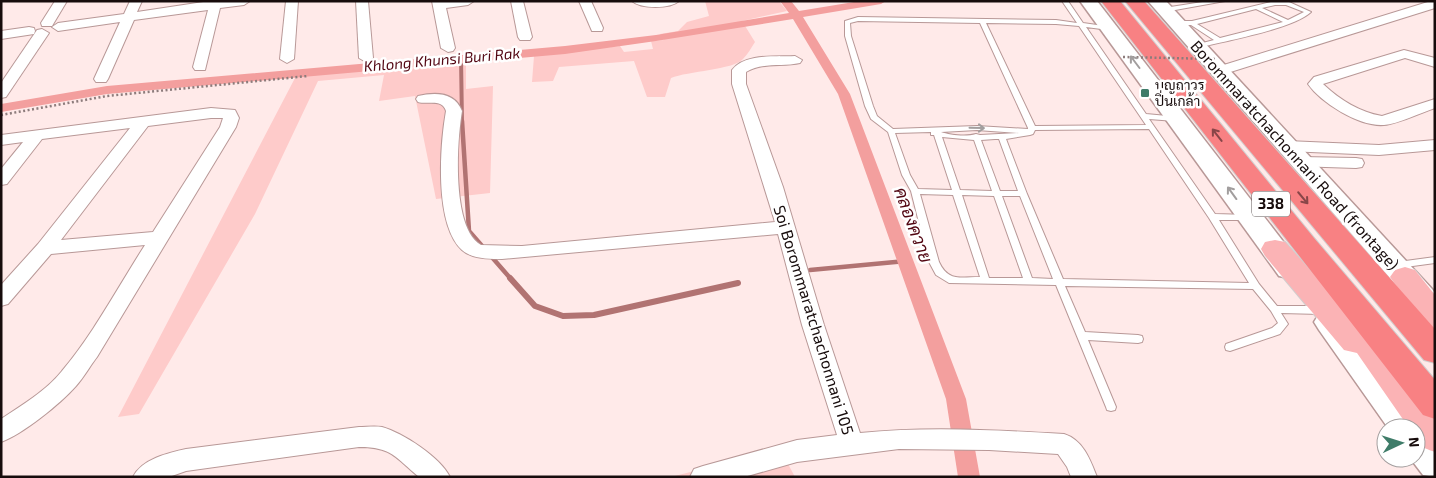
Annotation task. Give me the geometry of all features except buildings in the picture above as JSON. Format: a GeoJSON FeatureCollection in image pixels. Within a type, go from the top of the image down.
{"type":"FeatureCollection","features":[{"type":"Feature","properties":{"kind":"highway","name":"338"},"geometry":{"type":"LineString","coordinates":[[1110,1],[1289,247]]}},
{"type":"Feature","properties":{"kind":"highway","name":"338"},"geometry":{"type":"LineString","coordinates":[[1134,1],[1435,350]]}},
{"type":"Feature","properties":{"kind":"main road","name":"338"},"geometry":{"type":"LineString","coordinates":[[1085,13],[1109,28],[1249,217],[1289,247],[1332,295],[1418,418]]}},
{"type":"Feature","properties":{"kind":"main road","name":"Borommaratchachonnani Road (frontage)"},"geometry":{"type":"LineString","coordinates":[[1172,14],[1196,46],[1217,65],[1294,154],[1435,309]]}},
{"type":"Feature","properties":{"kind":"main road","name":"338"},"geometry":{"type":"LineString","coordinates":[[1289,247],[1320,310],[1416,418]]}},
{"type":"Feature","properties":{"kind":"main road","name":"338"},"geometry":{"type":"LineString","coordinates":[[1349,251],[1435,335]]}},
{"type":"Feature","properties":{"kind":"main road"},"geometry":{"type":"LineString","coordinates":[[1400,271],[1435,318]]}},
{"type":"Feature","properties":{"kind":"main road","name":"338"},"geometry":{"type":"LineString","coordinates":[[1426,434],[1435,464]]}},
{"type":"Feature","properties":{"kind":"street"},"geometry":{"type":"LineString","coordinates":[[1,94],[61,1]]}},
{"type":"Feature","properties":{"kind":"street"},"geometry":{"type":"LineString","coordinates":[[101,79],[136,1]]}},
{"type":"Feature","properties":{"kind":"street"},"geometry":{"type":"LineString","coordinates":[[1,35],[216,3],[244,1]]}},
{"type":"Feature","properties":{"kind":"street"},"geometry":{"type":"LineString","coordinates":[[287,59],[292,1]]}},
{"type":"Feature","properties":{"kind":"street"},"geometry":{"type":"LineString","coordinates":[[362,1],[366,58]]}},
{"type":"Feature","properties":{"kind":"street"},"geometry":{"type":"LineString","coordinates":[[448,48],[438,3],[468,1]]}},
{"type":"Feature","properties":{"kind":"street"},"geometry":{"type":"LineString","coordinates":[[517,1],[525,37]]}},
{"type":"Feature","properties":{"kind":"street"},"geometry":{"type":"LineString","coordinates":[[585,1],[596,28]]}},
{"type":"Feature","properties":{"kind":"street"},"geometry":{"type":"LineString","coordinates":[[638,1],[648,4],[673,1]]}},
{"type":"Feature","properties":{"kind":"street"},"geometry":{"type":"LineString","coordinates":[[200,67],[216,3]]}},
{"type":"Feature","properties":{"kind":"street"},"geometry":{"type":"LineString","coordinates":[[1217,65],[1431,4]]}},
{"type":"Feature","properties":{"kind":"street"},"geometry":{"type":"LineString","coordinates":[[1435,63],[1419,56],[1404,54],[1319,80],[1315,84],[1345,108],[1376,120],[1383,121],[1435,103]]}},
{"type":"Feature","properties":{"kind":"street","name":"Soi Borommaratchachonnani 105"},"geometry":{"type":"LineString","coordinates":[[796,60],[758,63],[739,70],[739,84],[786,228],[813,325],[852,444],[899,439],[989,440],[1064,444],[1078,460],[1084,477]]}},
{"type":"Feature","properties":{"kind":"street"},"geometry":{"type":"LineString","coordinates":[[423,99],[444,99],[450,101],[452,105],[454,112],[449,166],[453,203],[460,234],[469,246],[488,251],[522,252],[786,228]]}},
{"type":"Feature","properties":{"kind":"street"},"geometry":{"type":"LineString","coordinates":[[1,140],[210,112],[230,113],[231,118],[228,127],[89,351],[69,379],[41,404],[1,432]]}},
{"type":"Feature","properties":{"kind":"street"},"geometry":{"type":"LineString","coordinates":[[1,299],[45,248],[144,121]]}},
{"type":"Feature","properties":{"kind":"street"},"geometry":{"type":"LineString","coordinates":[[1,180],[38,134]]}},
{"type":"Feature","properties":{"kind":"street"},"geometry":{"type":"LineString","coordinates":[[1294,154],[1340,150],[1382,150],[1435,145]]}},
{"type":"Feature","properties":{"kind":"street"},"geometry":{"type":"LineString","coordinates":[[1340,150],[1353,163]]}},
{"type":"Feature","properties":{"kind":"street"},"geometry":{"type":"LineString","coordinates":[[1294,154],[1353,163],[1435,155]]}},
{"type":"Feature","properties":{"kind":"street"},"geometry":{"type":"LineString","coordinates":[[45,248],[159,238]]}},
{"type":"Feature","properties":{"kind":"street"},"geometry":{"type":"LineString","coordinates":[[146,477],[169,464],[186,460],[359,437],[380,437],[399,446],[436,477]]}},
{"type":"Feature","properties":{"kind":"street"},"geometry":{"type":"LineString","coordinates":[[703,477],[797,451],[852,444]]}},
{"type":"Feature","properties":{"kind":"lane"},"geometry":{"type":"LineString","coordinates":[[1065,1],[1085,13],[1150,127],[1213,217],[1256,286],[1283,324],[1281,327],[1230,347]]}},
{"type":"Feature","properties":{"kind":"lane"},"geometry":{"type":"LineString","coordinates":[[1187,1],[1193,6]]}},
{"type":"Feature","properties":{"kind":"lane"},"geometry":{"type":"LineString","coordinates":[[1172,14],[1193,6],[1222,1]]}},
{"type":"Feature","properties":{"kind":"lane"},"geometry":{"type":"LineString","coordinates":[[1172,14],[1256,7],[1275,3],[1287,3],[1308,12],[1305,16],[1288,22],[1196,46]]}},
{"type":"Feature","properties":{"kind":"lane"},"geometry":{"type":"LineString","coordinates":[[1256,7],[1288,22]]}},
{"type":"Feature","properties":{"kind":"lane"},"geometry":{"type":"LineString","coordinates":[[1085,13],[982,21],[858,20],[847,22],[848,36],[869,106],[874,117],[890,132],[906,174],[915,191],[934,262],[939,273],[949,280],[1256,286]]}},
{"type":"Feature","properties":{"kind":"lane"},"geometry":{"type":"LineString","coordinates":[[1172,14],[1219,40]]}},
{"type":"Feature","properties":{"kind":"lane"},"geometry":{"type":"LineString","coordinates":[[982,21],[1031,130]]}},
{"type":"Feature","properties":{"kind":"lane"},"geometry":{"type":"LineString","coordinates":[[1143,116],[1177,119]]}},
{"type":"Feature","properties":{"kind":"lane"},"geometry":{"type":"LineString","coordinates":[[890,132],[1150,127]]}},
{"type":"Feature","properties":{"kind":"lane"},"geometry":{"type":"LineString","coordinates":[[935,132],[1002,137],[1020,136],[1031,130]]}},
{"type":"Feature","properties":{"kind":"lane"},"geometry":{"type":"LineString","coordinates":[[935,132],[958,192],[986,281]]}},
{"type":"Feature","properties":{"kind":"lane"},"geometry":{"type":"LineString","coordinates":[[976,136],[1029,282]]}},
{"type":"Feature","properties":{"kind":"lane"},"geometry":{"type":"LineString","coordinates":[[1002,137],[1023,194],[1111,407]]}},
{"type":"Feature","properties":{"kind":"lane"},"geometry":{"type":"LineString","coordinates":[[915,191],[1023,194]]}},
{"type":"Feature","properties":{"kind":"lane"},"geometry":{"type":"LineString","coordinates":[[1213,217],[1249,217]]}},
{"type":"Feature","properties":{"kind":"lane"},"geometry":{"type":"LineString","coordinates":[[1400,271],[1435,260]]}},
{"type":"Feature","properties":{"kind":"lane"},"geometry":{"type":"LineString","coordinates":[[1274,309],[1320,310]]}},
{"type":"Feature","properties":{"kind":"lane"},"geometry":{"type":"LineString","coordinates":[[1081,336],[1138,338]]}},
{"type":"Feature","properties":{"kind":"path"},"geometry":{"type":"LineString","coordinates":[[1123,57],[1217,65]]}},
{"type":"Feature","properties":{"kind":"path"},"geometry":{"type":"LineString","coordinates":[[1,115],[107,96],[308,76]]}},
{"type":"Feature","properties":{"kind":"shaded area"},"geometry":{"type":"Polygon","coordinates":[[[705,1],[779,1],[787,11],[742,21],[755,42],[743,59],[730,66],[671,78],[665,97],[647,97],[634,61],[559,67],[553,81],[532,82],[534,56],[620,46],[624,52],[653,49],[651,41],[664,40],[660,34],[678,31],[687,22],[709,16],[705,1]]]}},
{"type":"Feature","properties":{"kind":"shaded area"},"geometry":{"type":"Polygon","coordinates":[[[466,62],[466,89],[493,86],[490,193],[436,199],[415,96],[379,101],[384,75],[318,81],[255,214],[139,414],[118,417],[295,78],[304,75],[466,62]]]}},
{"type":"Feature","properties":{"kind":"shaded area"},"geometry":{"type":"Polygon","coordinates":[[[780,449],[795,477],[671,477],[780,449]]]}},
{"type":"Feature","properties":{"kind":"waterway","name":"คลองควาย"},"geometry":{"type":"LineString","coordinates":[[785,1],[796,15]]}},
{"type":"Feature","properties":{"kind":"waterway","name":"Khlong Khunsi Buri Rak"},"geometry":{"type":"LineString","coordinates":[[796,15],[881,1]]}},
{"type":"Feature","properties":{"kind":"waterway","name":"Khlong Khunsi Buri Rak"},"geometry":{"type":"LineString","coordinates":[[1,108],[107,90],[565,50],[656,38],[796,15]]}},
{"type":"Feature","properties":{"kind":"waterway","name":"คลองควาย"},"geometry":{"type":"LineString","coordinates":[[796,15],[844,94],[956,399],[969,477]]}},
{"type":"Feature","properties":{"kind":"waterway"},"geometry":{"type":"LineString","coordinates":[[461,58],[462,123]]}},
{"type":"Feature","properties":{"kind":"waterway"},"geometry":{"type":"LineString","coordinates":[[462,121],[469,231],[511,279]]}},
{"type":"Feature","properties":{"kind":"waterway"},"geometry":{"type":"LineString","coordinates":[[810,270],[906,261]]}},
{"type":"Feature","properties":{"kind":"waterway"},"geometry":{"type":"LineString","coordinates":[[510,278],[535,306],[563,316],[594,315],[738,283]]}},
{"type":"Feature","properties":{"kind":"place","name":"บุญถาวร ปิ่นเกล้า"},"geometry":{"type":"Point","coordinates":[1145,93]}}]}
